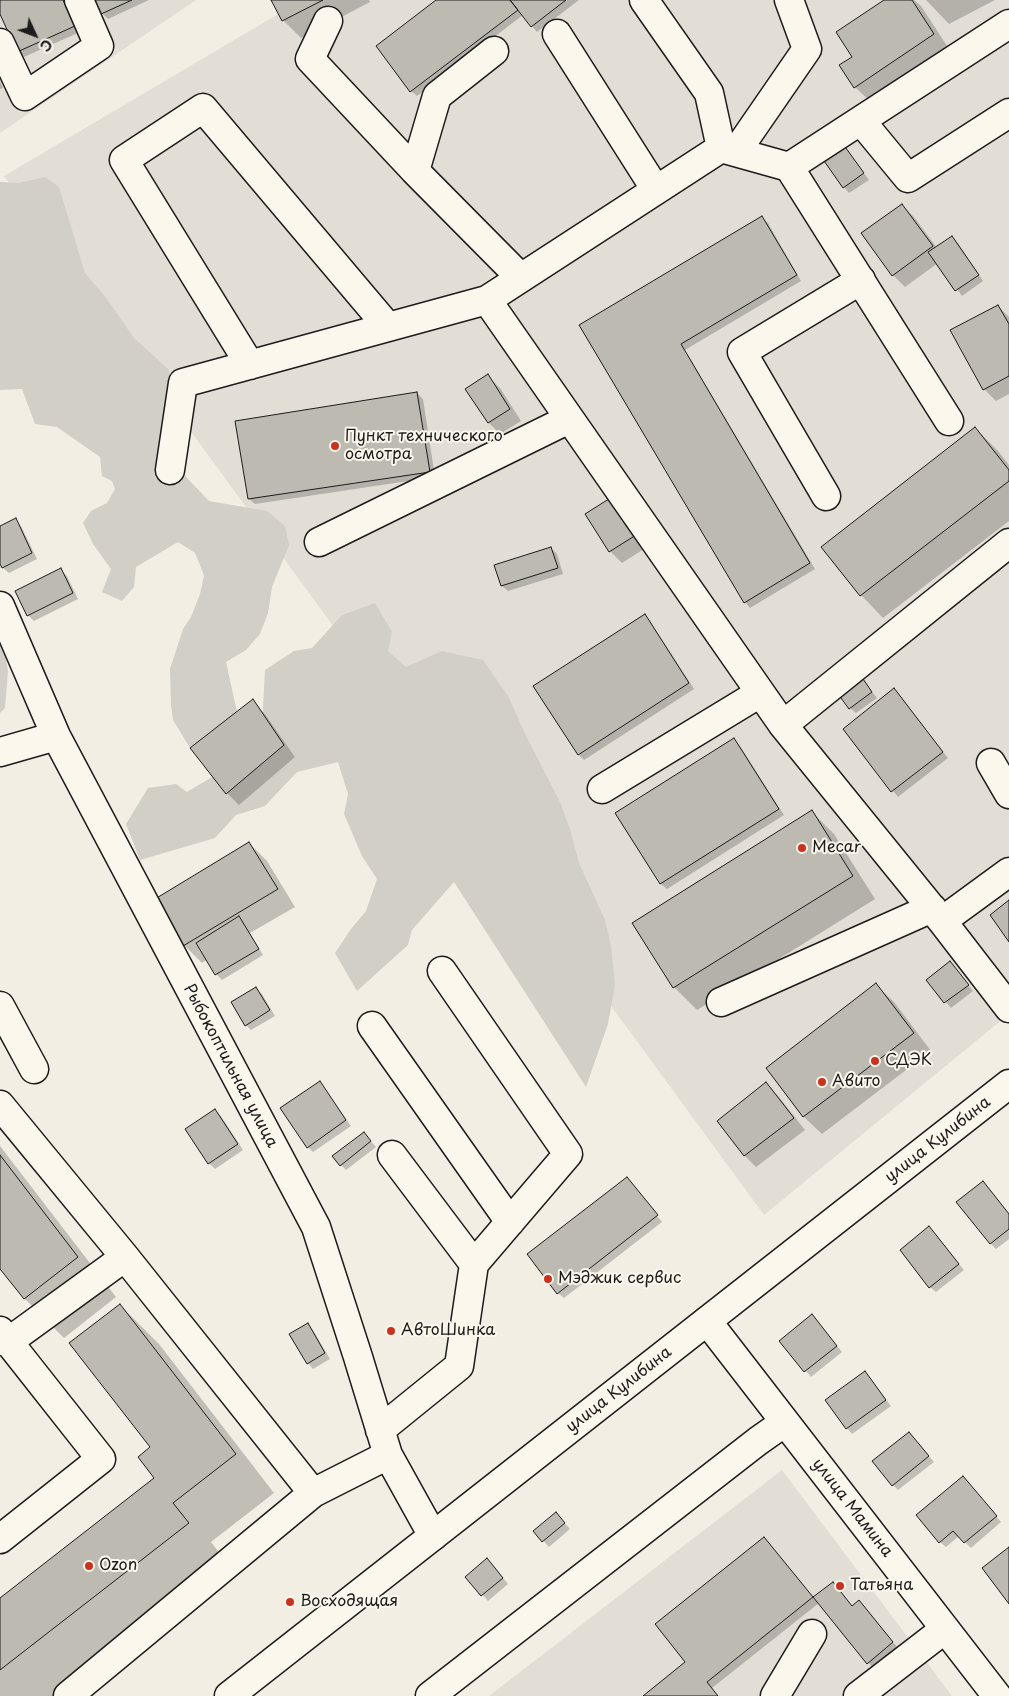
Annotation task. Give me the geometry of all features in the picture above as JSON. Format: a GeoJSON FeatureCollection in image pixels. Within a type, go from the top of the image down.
{"type":"FeatureCollection","features":[{"type":"Feature","properties":{"kind":"street"},"geometry":{"type":"LineString","coordinates":[[0,43],[25,96],[100,46],[78,0]]}},
{"type":"Feature","properties":{"kind":"street"},"geometry":{"type":"LineString","coordinates":[[644,0],[709,93],[729,150]]}},
{"type":"Feature","properties":{"kind":"street"},"geometry":{"type":"LineString","coordinates":[[170,470],[182,383],[487,300],[656,190],[729,150],[807,49],[789,0]]}},
{"type":"Feature","properties":{"kind":"street"},"geometry":{"type":"LineString","coordinates":[[328,21],[310,59],[415,171],[521,278]]}},
{"type":"Feature","properties":{"kind":"street"},"geometry":{"type":"LineString","coordinates":[[789,167],[1009,24]]}},
{"type":"Feature","properties":{"kind":"street"},"geometry":{"type":"LineString","coordinates":[[558,34],[656,190]]}},
{"type":"Feature","properties":{"kind":"street"},"geometry":{"type":"LineString","coordinates":[[415,171],[438,96],[494,50]]}},
{"type":"Feature","properties":{"kind":"street"},"geometry":{"type":"LineString","coordinates":[[250,365],[124,160],[203,108],[388,327]]}},
{"type":"Feature","properties":{"kind":"street"},"geometry":{"type":"LineString","coordinates":[[861,121],[908,178],[1009,113]]}},
{"type":"Feature","properties":{"kind":"street"},"geometry":{"type":"LineString","coordinates":[[729,150],[789,167],[949,421]]}},
{"type":"Feature","properties":{"kind":"street"},"geometry":{"type":"LineString","coordinates":[[826,496],[742,352],[861,280]]}},
{"type":"Feature","properties":{"kind":"street"},"geometry":{"type":"LineString","coordinates":[[487,300],[783,725],[937,914],[1009,1008]]}},
{"type":"Feature","properties":{"kind":"street"},"geometry":{"type":"LineString","coordinates":[[319,542],[569,418]]}},
{"type":"Feature","properties":{"kind":"street"},"geometry":{"type":"LineString","coordinates":[[783,725],[1009,543]]}},
{"type":"Feature","properties":{"kind":"street","name":"Рыбокоптильная улица"},"geometry":{"type":"LineString","coordinates":[[0,606],[56,736],[316,1228],[384,1442],[433,1536]]}},
{"type":"Feature","properties":{"kind":"street"},"geometry":{"type":"LineString","coordinates":[[602,788],[760,693]]}},
{"type":"Feature","properties":{"kind":"street"},"geometry":{"type":"LineString","coordinates":[[0,752],[56,736]]}},
{"type":"Feature","properties":{"kind":"street"},"geometry":{"type":"LineString","coordinates":[[991,764],[1009,794]]}},
{"type":"Feature","properties":{"kind":"street"},"geometry":{"type":"LineString","coordinates":[[722,1002],[937,914],[1009,872]]}},
{"type":"Feature","properties":{"kind":"street"},"geometry":{"type":"LineString","coordinates":[[68,1696],[313,1493],[384,1442],[460,1366],[474,1264],[568,1154],[442,971]]}},
{"type":"Feature","properties":{"kind":"street"},"geometry":{"type":"LineString","coordinates":[[0,1006],[34,1069]]}},
{"type":"Feature","properties":{"kind":"street"},"geometry":{"type":"LineString","coordinates":[[372,1026],[510,1222]]}},
{"type":"Feature","properties":{"kind":"street","name":"улица Кулибина"},"geometry":{"type":"LineString","coordinates":[[229,1696],[1009,1084]]}},
{"type":"Feature","properties":{"kind":"street"},"geometry":{"type":"LineString","coordinates":[[0,1105],[125,1257],[313,1493]]}},
{"type":"Feature","properties":{"kind":"street"},"geometry":{"type":"LineString","coordinates":[[392,1155],[474,1264]]}},
{"type":"Feature","properties":{"kind":"street"},"geometry":{"type":"LineString","coordinates":[[0,1539],[101,1459],[3,1338],[125,1257]]}},
{"type":"Feature","properties":{"kind":"street","name":"улица Мамина"},"geometry":{"type":"LineString","coordinates":[[707,1321],[997,1696]]}},
{"type":"Feature","properties":{"kind":"street"},"geometry":{"type":"LineString","coordinates":[[430,1696],[785,1422]]}},
{"type":"Feature","properties":{"kind":"street"},"geometry":{"type":"LineString","coordinates":[[858,1696],[945,1628]]}},
{"type":"Feature","properties":{"kind":"street"},"geometry":{"type":"LineString","coordinates":[[775,1696],[812,1634]]}},
{"type":"Feature","properties":{"kind":"shaded area"},"geometry":{"type":"Polygon","coordinates":[[[0,0],[196,0],[0,133],[0,0]]]}},
{"type":"Feature","properties":{"kind":"shaded area"},"geometry":{"type":"Polygon","coordinates":[[[302,0],[1009,0],[1009,1014],[764,1215],[4,176],[302,0]]]}},
{"type":"Feature","properties":{"kind":"shaded area"},"geometry":{"type":"Polygon","coordinates":[[[45,177],[59,187],[85,273],[107,299],[134,338],[168,369],[182,405],[168,446],[187,478],[209,501],[267,511],[285,526],[289,545],[272,587],[268,613],[260,634],[246,650],[226,662],[241,730],[190,748],[173,720],[170,669],[183,629],[191,617],[200,594],[204,575],[195,553],[178,542],[136,567],[134,587],[122,601],[102,592],[111,569],[93,544],[83,523],[91,511],[107,503],[115,489],[112,481],[102,476],[100,457],[57,427],[35,424],[22,389],[0,390],[0,182],[19,183],[45,177]]]}},
{"type":"Feature","properties":{"kind":"shaded area"},"geometry":{"type":"Polygon","coordinates":[[[375,603],[392,632],[388,651],[406,667],[442,651],[483,660],[508,696],[560,802],[570,829],[579,863],[605,920],[611,946],[615,985],[608,1024],[586,1087],[454,882],[412,930],[408,945],[357,991],[335,953],[366,911],[377,879],[362,856],[344,814],[348,794],[338,762],[297,772],[265,806],[236,815],[215,838],[140,860],[126,824],[148,788],[176,784],[187,792],[264,746],[265,670],[294,651],[312,648],[342,615],[375,603]]]}},
{"type":"Feature","properties":{"kind":"shaded area"},"geometry":{"type":"Polygon","coordinates":[[[0,638],[3,644],[8,671],[5,708],[0,713],[0,638]]]}},
{"type":"Feature","properties":{"kind":"shaded area"},"geometry":{"type":"Polygon","coordinates":[[[782,1470],[952,1696],[489,1696],[782,1470]]]}},
{"type":"Feature","properties":{"kind":"building"},"geometry":{"type":"Polygon","coordinates":[[[0,0],[63,0],[75,26],[17,52],[0,14],[0,0]]]}},
{"type":"Feature","properties":{"kind":"building"},"geometry":{"type":"Polygon","coordinates":[[[95,0],[132,0],[101,14],[95,0]]]}},
{"type":"Feature","properties":{"kind":"building"},"geometry":{"type":"Polygon","coordinates":[[[271,0],[323,0],[282,21],[271,0]]]}},
{"type":"Feature","properties":{"kind":"building"},"geometry":{"type":"Polygon","coordinates":[[[436,0],[510,0],[518,10],[410,92],[376,46],[436,0]]]}},
{"type":"Feature","properties":{"kind":"building"},"geometry":{"type":"Polygon","coordinates":[[[510,0],[566,0],[531,27],[510,0]]]}},
{"type":"Feature","properties":{"kind":"building"},"geometry":{"type":"Polygon","coordinates":[[[884,0],[912,0],[934,34],[854,88],[839,65],[852,57],[836,32],[884,0]]]}},
{"type":"Feature","properties":{"kind":"building"},"geometry":{"type":"Polygon","coordinates":[[[843,144],[864,173],[843,188],[822,158],[843,144]]]}},
{"type":"Feature","properties":{"kind":"building"},"geometry":{"type":"Polygon","coordinates":[[[902,204],[933,246],[892,276],[861,233],[902,204]]]}},
{"type":"Feature","properties":{"kind":"building"},"geometry":{"type":"Polygon","coordinates":[[[762,216],[797,275],[681,344],[810,563],[744,603],[579,325],[762,216]]]}},
{"type":"Feature","properties":{"kind":"building"},"geometry":{"type":"Polygon","coordinates":[[[952,236],[979,275],[955,291],[928,252],[952,236]]]}},
{"type":"Feature","properties":{"kind":"building"},"geometry":{"type":"Polygon","coordinates":[[[998,305],[1009,324],[1009,376],[983,390],[950,330],[998,305]]]}},
{"type":"Feature","properties":{"kind":"building"},"geometry":{"type":"Polygon","coordinates":[[[488,374],[510,409],[488,423],[465,389],[488,374]]]}},
{"type":"Feature","properties":{"kind":"building"},"geometry":{"type":"Polygon","coordinates":[[[417,392],[430,472],[248,499],[235,421],[417,392]]]}},
{"type":"Feature","properties":{"kind":"building"},"geometry":{"type":"Polygon","coordinates":[[[975,427],[1009,470],[1009,481],[860,596],[821,547],[975,427]]]}},
{"type":"Feature","properties":{"kind":"building"},"geometry":{"type":"Polygon","coordinates":[[[612,497],[636,535],[609,552],[585,514],[612,497]]]}},
{"type":"Feature","properties":{"kind":"building"},"geometry":{"type":"Polygon","coordinates":[[[16,518],[32,553],[2,568],[0,564],[0,526],[16,518]]]}},
{"type":"Feature","properties":{"kind":"building"},"geometry":{"type":"Polygon","coordinates":[[[551,547],[558,568],[501,586],[494,565],[551,547]]]}},
{"type":"Feature","properties":{"kind":"building"},"geometry":{"type":"Polygon","coordinates":[[[61,568],[73,593],[27,616],[15,591],[61,568]]]}},
{"type":"Feature","properties":{"kind":"building"},"geometry":{"type":"Polygon","coordinates":[[[645,614],[689,683],[578,755],[533,686],[645,614]]]}},
{"type":"Feature","properties":{"kind":"building"},"geometry":{"type":"Polygon","coordinates":[[[861,676],[872,692],[849,709],[838,694],[861,676]]]}},
{"type":"Feature","properties":{"kind":"building"},"geometry":{"type":"Polygon","coordinates":[[[894,688],[943,752],[891,792],[843,729],[894,688]]]}},
{"type":"Feature","properties":{"kind":"building"},"geometry":{"type":"Polygon","coordinates":[[[253,699],[284,745],[226,794],[190,748],[253,699]]]}},
{"type":"Feature","properties":{"kind":"building"},"geometry":{"type":"Polygon","coordinates":[[[734,738],[779,809],[660,884],[615,813],[734,738]]]}},
{"type":"Feature","properties":{"kind":"building"},"geometry":{"type":"Polygon","coordinates":[[[812,810],[853,876],[673,988],[632,923],[812,810]]]}},
{"type":"Feature","properties":{"kind":"building"},"geometry":{"type":"Polygon","coordinates":[[[249,842],[278,889],[183,946],[155,899],[249,842]]]}},
{"type":"Feature","properties":{"kind":"building"},"geometry":{"type":"Polygon","coordinates":[[[1009,900],[1009,942],[990,915],[1009,900]]]}},
{"type":"Feature","properties":{"kind":"building"},"geometry":{"type":"Polygon","coordinates":[[[239,916],[259,949],[215,975],[196,943],[239,916]]]}},
{"type":"Feature","properties":{"kind":"building"},"geometry":{"type":"Polygon","coordinates":[[[950,961],[969,985],[944,1003],[926,980],[950,961]]]}},
{"type":"Feature","properties":{"kind":"building"},"geometry":{"type":"Polygon","coordinates":[[[876,983],[914,1033],[803,1117],[766,1068],[876,983]]]}},
{"type":"Feature","properties":{"kind":"building"},"geometry":{"type":"Polygon","coordinates":[[[256,987],[270,1010],[245,1026],[231,1002],[256,987]]]}},
{"type":"Feature","properties":{"kind":"building"},"geometry":{"type":"Polygon","coordinates":[[[320,1081],[346,1120],[307,1148],[280,1108],[320,1081]]]}},
{"type":"Feature","properties":{"kind":"building"},"geometry":{"type":"Polygon","coordinates":[[[766,1082],[794,1118],[744,1156],[717,1121],[766,1082]]]}},
{"type":"Feature","properties":{"kind":"building"},"geometry":{"type":"Polygon","coordinates":[[[215,1109],[238,1144],[208,1164],[185,1129],[215,1109]]]}},
{"type":"Feature","properties":{"kind":"building"},"geometry":{"type":"Polygon","coordinates":[[[364,1132],[371,1141],[340,1166],[332,1156],[364,1132]]]}},
{"type":"Feature","properties":{"kind":"building"},"geometry":{"type":"Polygon","coordinates":[[[0,1155],[78,1257],[24,1299],[0,1269],[0,1155]]]}},
{"type":"Feature","properties":{"kind":"building"},"geometry":{"type":"Polygon","coordinates":[[[627,1177],[658,1215],[557,1294],[527,1254],[627,1177]]]}},
{"type":"Feature","properties":{"kind":"building"},"geometry":{"type":"Polygon","coordinates":[[[983,1181],[1009,1214],[1009,1229],[990,1244],[956,1202],[983,1181]]]}},
{"type":"Feature","properties":{"kind":"building"},"geometry":{"type":"Polygon","coordinates":[[[929,1226],[959,1264],[929,1288],[900,1250],[929,1226]]]}},
{"type":"Feature","properties":{"kind":"building"},"geometry":{"type":"Polygon","coordinates":[[[120,1304],[236,1454],[173,1503],[189,1523],[0,1670],[0,1598],[154,1478],[138,1457],[150,1447],[69,1343],[120,1304]]]}},
{"type":"Feature","properties":{"kind":"building"},"geometry":{"type":"Polygon","coordinates":[[[812,1314],[837,1346],[804,1372],[779,1341],[812,1314]]]}},
{"type":"Feature","properties":{"kind":"building"},"geometry":{"type":"Polygon","coordinates":[[[308,1323],[325,1353],[307,1364],[289,1334],[308,1323]]]}},
{"type":"Feature","properties":{"kind":"building"},"geometry":{"type":"Polygon","coordinates":[[[865,1371],[886,1400],[846,1429],[825,1400],[865,1371]]]}},
{"type":"Feature","properties":{"kind":"building"},"geometry":{"type":"Polygon","coordinates":[[[909,1432],[929,1456],[892,1486],[872,1461],[909,1432]]]}},
{"type":"Feature","properties":{"kind":"building"},"geometry":{"type":"Polygon","coordinates":[[[963,1476],[997,1516],[964,1543],[953,1531],[939,1543],[916,1515],[963,1476]]]}},
{"type":"Feature","properties":{"kind":"building"},"geometry":{"type":"Polygon","coordinates":[[[556,1512],[565,1523],[542,1542],[533,1531],[556,1512]]]}},
{"type":"Feature","properties":{"kind":"building"},"geometry":{"type":"Polygon","coordinates":[[[764,1537],[813,1597],[707,1682],[718,1696],[643,1696],[685,1662],[655,1624],[764,1537]]]}},
{"type":"Feature","properties":{"kind":"building"},"geometry":{"type":"Polygon","coordinates":[[[1009,1547],[1009,1604],[982,1568],[1009,1547]]]}},
{"type":"Feature","properties":{"kind":"building"},"geometry":{"type":"Polygon","coordinates":[[[487,1558],[503,1578],[481,1596],[465,1577],[487,1558]]]}},
{"type":"Feature","properties":{"kind":"building"},"geometry":{"type":"Polygon","coordinates":[[[833,1582],[852,1606],[859,1600],[893,1642],[867,1664],[813,1597],[833,1582]]]}},
{"type":"Feature","properties":{"kind":"place","name":"Пункт технического осмотра"},"geometry":{"type":"Point","coordinates":[335,446]}},
{"type":"Feature","properties":{"kind":"place","name":"Mecar"},"geometry":{"type":"Point","coordinates":[802,848]}},
{"type":"Feature","properties":{"kind":"place","name":"СДЭК"},"geometry":{"type":"Point","coordinates":[875,1061]}},
{"type":"Feature","properties":{"kind":"place","name":"Авито"},"geometry":{"type":"Point","coordinates":[822,1082]}},
{"type":"Feature","properties":{"kind":"place","name":"Мэджик сервис"},"geometry":{"type":"Point","coordinates":[548,1279]}},
{"type":"Feature","properties":{"kind":"place","name":"АвтоШинка"},"geometry":{"type":"Point","coordinates":[391,1331]}},
{"type":"Feature","properties":{"kind":"place","name":"Ozon"},"geometry":{"type":"Point","coordinates":[89,1566]}},
{"type":"Feature","properties":{"kind":"place","name":"Татьяна"},"geometry":{"type":"Point","coordinates":[840,1586]}},
{"type":"Feature","properties":{"kind":"place","name":"Восходящая"},"geometry":{"type":"Point","coordinates":[290,1602]}}]}
